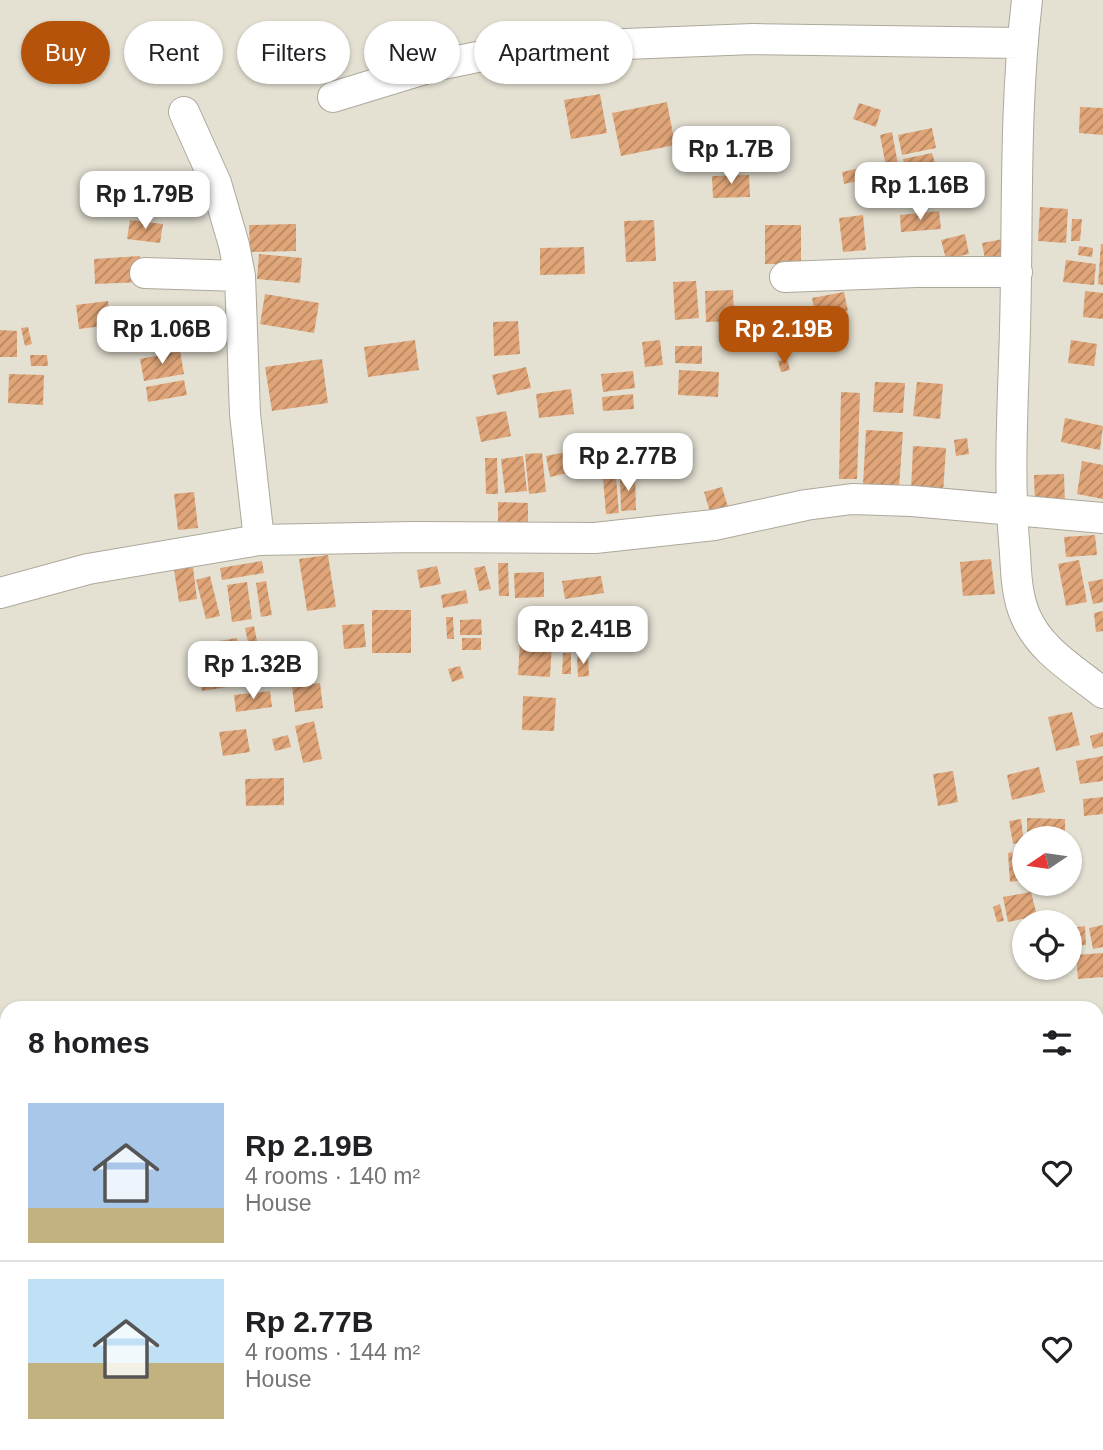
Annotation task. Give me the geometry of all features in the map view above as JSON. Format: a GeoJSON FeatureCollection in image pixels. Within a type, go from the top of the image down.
{"type":"FeatureCollection","features":[{"type":"Feature","properties":{"kind":"street"},"geometry":{"type":"LineString","coordinates":[[1027,0],[1016,141],[1017,272],[1011,509],[1017,581],[1026,617],[1040,642],[1103,694]]}},
{"type":"Feature","properties":{"kind":"street"},"geometry":{"type":"LineString","coordinates":[[333,97],[438,65],[502,52],[549,47],[753,39],[1022,43]]}},
{"type":"Feature","properties":{"kind":"street"},"geometry":{"type":"LineString","coordinates":[[184,112],[216,183],[240,276],[245,414],[259,540]]}},
{"type":"Feature","properties":{"kind":"street"},"geometry":{"type":"LineString","coordinates":[[785,277],[916,272],[1017,272]]}},
{"type":"Feature","properties":{"kind":"street"},"geometry":{"type":"LineString","coordinates":[[145,273],[240,276]]}},
{"type":"Feature","properties":{"kind":"street"},"geometry":{"type":"LineString","coordinates":[[0,593],[88,569],[259,540],[595,538],[714,525],[806,505],[861,498],[1103,518]]}},
{"type":"Feature","properties":{"kind":"building"},"geometry":{"type":"Polygon","coordinates":[[[600,94],[607,133],[571,139],[564,100],[600,94]]]}},
{"type":"Feature","properties":{"kind":"building"},"geometry":{"type":"Polygon","coordinates":[[[667,102],[675,145],[621,156],[612,113],[667,102]]]}},
{"type":"Feature","properties":{"kind":"building"},"geometry":{"type":"Polygon","coordinates":[[[859,103],[881,110],[876,127],[853,119],[859,103]]]}},
{"type":"Feature","properties":{"kind":"building"},"geometry":{"type":"Polygon","coordinates":[[[1080,107],[1103,108],[1103,135],[1079,133],[1080,107]]]}},
{"type":"Feature","properties":{"kind":"building"},"geometry":{"type":"Polygon","coordinates":[[[932,128],[936,148],[902,155],[898,135],[932,128]]]}},
{"type":"Feature","properties":{"kind":"building"},"geometry":{"type":"Polygon","coordinates":[[[892,132],[903,191],[891,193],[880,135],[892,132]]]}},
{"type":"Feature","properties":{"kind":"building"},"geometry":{"type":"Polygon","coordinates":[[[932,153],[935,163],[905,169],[903,159],[932,153]]]}},
{"type":"Feature","properties":{"kind":"building"},"geometry":{"type":"Polygon","coordinates":[[[874,165],[877,177],[844,184],[842,172],[874,165]]]}},
{"type":"Feature","properties":{"kind":"building"},"geometry":{"type":"Polygon","coordinates":[[[935,168],[938,187],[908,192],[904,173],[935,168]]]}},
{"type":"Feature","properties":{"kind":"building"},"geometry":{"type":"Polygon","coordinates":[[[749,175],[750,197],[713,198],[712,176],[749,175]]]}},
{"type":"Feature","properties":{"kind":"building"},"geometry":{"type":"Polygon","coordinates":[[[141,195],[191,196],[190,209],[140,207],[141,195]]]}},
{"type":"Feature","properties":{"kind":"building"},"geometry":{"type":"Polygon","coordinates":[[[1040,207],[1068,209],[1066,243],[1038,241],[1040,207]]]}},
{"type":"Feature","properties":{"kind":"building"},"geometry":{"type":"Polygon","coordinates":[[[939,211],[941,229],[901,232],[900,215],[939,211]]]}},
{"type":"Feature","properties":{"kind":"building"},"geometry":{"type":"Polygon","coordinates":[[[863,215],[866,250],[843,252],[839,218],[863,215]]]}},
{"type":"Feature","properties":{"kind":"building"},"geometry":{"type":"Polygon","coordinates":[[[1072,219],[1082,219],[1080,241],[1071,241],[1072,219]]]}},
{"type":"Feature","properties":{"kind":"building"},"geometry":{"type":"Polygon","coordinates":[[[130,220],[163,224],[160,243],[127,239],[130,220]]]}},
{"type":"Feature","properties":{"kind":"building"},"geometry":{"type":"Polygon","coordinates":[[[654,220],[656,261],[626,262],[624,221],[654,220]]]}},
{"type":"Feature","properties":{"kind":"building"},"geometry":{"type":"Polygon","coordinates":[[[296,224],[296,251],[250,252],[249,225],[296,224]]]}},
{"type":"Feature","properties":{"kind":"building"},"geometry":{"type":"Polygon","coordinates":[[[765,225],[801,225],[801,264],[765,264],[765,225]]]}},
{"type":"Feature","properties":{"kind":"building"},"geometry":{"type":"Polygon","coordinates":[[[965,234],[969,254],[946,259],[941,240],[965,234]]]}},
{"type":"Feature","properties":{"kind":"building"},"geometry":{"type":"Polygon","coordinates":[[[1003,239],[1006,255],[985,259],[982,243],[1003,239]]]}},
{"type":"Feature","properties":{"kind":"building"},"geometry":{"type":"Polygon","coordinates":[[[1103,244],[1103,285],[1098,284],[1103,244]]]}},
{"type":"Feature","properties":{"kind":"building"},"geometry":{"type":"Polygon","coordinates":[[[1079,246],[1093,248],[1092,257],[1078,255],[1079,246]]]}},
{"type":"Feature","properties":{"kind":"building"},"geometry":{"type":"Polygon","coordinates":[[[584,247],[585,274],[540,275],[540,248],[584,247]]]}},
{"type":"Feature","properties":{"kind":"building"},"geometry":{"type":"Polygon","coordinates":[[[259,254],[302,258],[300,283],[257,279],[259,254]]]}},
{"type":"Feature","properties":{"kind":"building"},"geometry":{"type":"Polygon","coordinates":[[[140,256],[142,282],[95,284],[94,259],[140,256]]]}},
{"type":"Feature","properties":{"kind":"building"},"geometry":{"type":"Polygon","coordinates":[[[1066,260],[1096,264],[1094,285],[1063,282],[1066,260]]]}},
{"type":"Feature","properties":{"kind":"building"},"geometry":{"type":"Polygon","coordinates":[[[696,281],[699,318],[675,320],[673,282],[696,281]]]}},
{"type":"Feature","properties":{"kind":"building"},"geometry":{"type":"Polygon","coordinates":[[[733,290],[734,321],[706,322],[705,291],[733,290]]]}},
{"type":"Feature","properties":{"kind":"building"},"geometry":{"type":"Polygon","coordinates":[[[1085,291],[1103,293],[1103,319],[1083,317],[1085,291]]]}},
{"type":"Feature","properties":{"kind":"building"},"geometry":{"type":"Polygon","coordinates":[[[844,292],[848,311],[816,317],[812,298],[844,292]]]}},
{"type":"Feature","properties":{"kind":"building"},"geometry":{"type":"Polygon","coordinates":[[[265,294],[319,303],[314,333],[260,324],[265,294]]]}},
{"type":"Feature","properties":{"kind":"building"},"geometry":{"type":"Polygon","coordinates":[[[108,301],[111,325],[79,329],[76,305],[108,301]]]}},
{"type":"Feature","properties":{"kind":"building"},"geometry":{"type":"Polygon","coordinates":[[[843,320],[845,335],[823,338],[821,323],[843,320]]]}},
{"type":"Feature","properties":{"kind":"building"},"geometry":{"type":"Polygon","coordinates":[[[518,321],[520,354],[494,356],[493,322],[518,321]]]}},
{"type":"Feature","properties":{"kind":"building"},"geometry":{"type":"Polygon","coordinates":[[[28,327],[32,344],[25,346],[21,328],[28,327]]]}},
{"type":"Feature","properties":{"kind":"building"},"geometry":{"type":"Polygon","coordinates":[[[0,330],[17,331],[17,357],[0,357],[0,330]]]}},
{"type":"Feature","properties":{"kind":"building"},"geometry":{"type":"Polygon","coordinates":[[[415,340],[419,370],[368,377],[364,347],[415,340]]]}},
{"type":"Feature","properties":{"kind":"building"},"geometry":{"type":"Polygon","coordinates":[[[660,340],[663,365],[645,367],[642,342],[660,340]]]}},
{"type":"Feature","properties":{"kind":"building"},"geometry":{"type":"Polygon","coordinates":[[[1071,340],[1097,344],[1094,366],[1068,363],[1071,340]]]}},
{"type":"Feature","properties":{"kind":"building"},"geometry":{"type":"Polygon","coordinates":[[[675,346],[702,346],[702,364],[675,363],[675,346]]]}},
{"type":"Feature","properties":{"kind":"building"},"geometry":{"type":"Polygon","coordinates":[[[180,351],[184,374],[144,381],[140,359],[180,351]]]}},
{"type":"Feature","properties":{"kind":"building"},"geometry":{"type":"Polygon","coordinates":[[[30,355],[47,355],[48,366],[31,366],[30,355]]]}},
{"type":"Feature","properties":{"kind":"building"},"geometry":{"type":"Polygon","coordinates":[[[322,359],[328,403],[272,411],[265,367],[322,359]]]}},
{"type":"Feature","properties":{"kind":"building"},"geometry":{"type":"Polygon","coordinates":[[[787,359],[790,370],[781,372],[778,361],[787,359]]]}},
{"type":"Feature","properties":{"kind":"building"},"geometry":{"type":"Polygon","coordinates":[[[526,367],[531,388],[497,395],[492,375],[526,367]]]}},
{"type":"Feature","properties":{"kind":"building"},"geometry":{"type":"Polygon","coordinates":[[[679,370],[719,372],[718,397],[678,395],[679,370]]]}},
{"type":"Feature","properties":{"kind":"building"},"geometry":{"type":"Polygon","coordinates":[[[633,371],[635,388],[603,392],[601,374],[633,371]]]}},
{"type":"Feature","properties":{"kind":"building"},"geometry":{"type":"Polygon","coordinates":[[[9,374],[44,375],[43,405],[8,403],[9,374]]]}},
{"type":"Feature","properties":{"kind":"building"},"geometry":{"type":"Polygon","coordinates":[[[184,380],[187,395],[148,402],[146,387],[184,380]]]}},
{"type":"Feature","properties":{"kind":"building"},"geometry":{"type":"Polygon","coordinates":[[[875,382],[905,383],[903,413],[873,412],[875,382]]]}},
{"type":"Feature","properties":{"kind":"building"},"geometry":{"type":"Polygon","coordinates":[[[917,382],[943,384],[940,419],[913,416],[917,382]]]}},
{"type":"Feature","properties":{"kind":"building"},"geometry":{"type":"Polygon","coordinates":[[[571,389],[574,414],[539,418],[536,394],[571,389]]]}},
{"type":"Feature","properties":{"kind":"building"},"geometry":{"type":"Polygon","coordinates":[[[841,392],[860,393],[857,479],[839,479],[841,392]]]}},
{"type":"Feature","properties":{"kind":"building"},"geometry":{"type":"Polygon","coordinates":[[[633,394],[634,409],[603,411],[602,397],[633,394]]]}},
{"type":"Feature","properties":{"kind":"building"},"geometry":{"type":"Polygon","coordinates":[[[506,411],[511,436],[481,442],[476,417],[506,411]]]}},
{"type":"Feature","properties":{"kind":"building"},"geometry":{"type":"Polygon","coordinates":[[[1065,418],[1103,426],[1100,450],[1061,442],[1065,418]]]}},
{"type":"Feature","properties":{"kind":"building"},"geometry":{"type":"Polygon","coordinates":[[[866,430],[903,432],[899,488],[863,485],[866,430]]]}},
{"type":"Feature","properties":{"kind":"building"},"geometry":{"type":"Polygon","coordinates":[[[967,438],[969,454],[956,456],[954,440],[967,438]]]}},
{"type":"Feature","properties":{"kind":"building"},"geometry":{"type":"Polygon","coordinates":[[[913,446],[946,448],[943,493],[911,491],[913,446]]]}},
{"type":"Feature","properties":{"kind":"building"},"geometry":{"type":"Polygon","coordinates":[[[581,449],[585,469],[550,477],[546,456],[581,449]]]}},
{"type":"Feature","properties":{"kind":"building"},"geometry":{"type":"Polygon","coordinates":[[[542,453],[546,492],[529,494],[525,454],[542,453]]]}},
{"type":"Feature","properties":{"kind":"building"},"geometry":{"type":"Polygon","coordinates":[[[523,456],[527,491],[505,493],[501,459],[523,456]]]}},
{"type":"Feature","properties":{"kind":"building"},"geometry":{"type":"Polygon","coordinates":[[[485,458],[497,458],[498,494],[486,494],[485,458]]]}},
{"type":"Feature","properties":{"kind":"building"},"geometry":{"type":"Polygon","coordinates":[[[1082,461],[1103,465],[1103,499],[1077,494],[1082,461]]]}},
{"type":"Feature","properties":{"kind":"building"},"geometry":{"type":"Polygon","coordinates":[[[1064,474],[1065,504],[1035,505],[1034,475],[1064,474]]]}},
{"type":"Feature","properties":{"kind":"building"},"geometry":{"type":"Polygon","coordinates":[[[620,476],[635,476],[636,510],[621,511],[620,476]]]}},
{"type":"Feature","properties":{"kind":"building"},"geometry":{"type":"Polygon","coordinates":[[[616,477],[619,513],[606,514],[603,478],[616,477]]]}},
{"type":"Feature","properties":{"kind":"building"},"geometry":{"type":"Polygon","coordinates":[[[722,487],[728,507],[710,512],[704,492],[722,487]]]}},
{"type":"Feature","properties":{"kind":"building"},"geometry":{"type":"Polygon","coordinates":[[[194,492],[198,528],[178,530],[174,494],[194,492]]]}},
{"type":"Feature","properties":{"kind":"building"},"geometry":{"type":"Polygon","coordinates":[[[498,502],[528,503],[528,525],[498,524],[498,502]]]}},
{"type":"Feature","properties":{"kind":"building"},"geometry":{"type":"Polygon","coordinates":[[[1095,535],[1097,555],[1066,557],[1064,537],[1095,535]]]}},
{"type":"Feature","properties":{"kind":"building"},"geometry":{"type":"Polygon","coordinates":[[[328,555],[336,607],[307,611],[299,559],[328,555]]]}},
{"type":"Feature","properties":{"kind":"building"},"geometry":{"type":"Polygon","coordinates":[[[991,559],[995,594],[963,596],[960,562],[991,559]]]}},
{"type":"Feature","properties":{"kind":"building"},"geometry":{"type":"Polygon","coordinates":[[[1079,560],[1087,602],[1066,606],[1058,564],[1079,560]]]}},
{"type":"Feature","properties":{"kind":"building"},"geometry":{"type":"Polygon","coordinates":[[[262,561],[264,573],[222,580],[220,568],[262,561]]]}},
{"type":"Feature","properties":{"kind":"building"},"geometry":{"type":"Polygon","coordinates":[[[498,563],[508,563],[509,596],[499,596],[498,563]]]}},
{"type":"Feature","properties":{"kind":"building"},"geometry":{"type":"Polygon","coordinates":[[[437,566],[441,584],[420,588],[417,570],[437,566]]]}},
{"type":"Feature","properties":{"kind":"building"},"geometry":{"type":"Polygon","coordinates":[[[485,566],[491,589],[479,591],[474,568],[485,566]]]}},
{"type":"Feature","properties":{"kind":"building"},"geometry":{"type":"Polygon","coordinates":[[[193,567],[197,599],[179,602],[174,570],[193,567]]]}},
{"type":"Feature","properties":{"kind":"building"},"geometry":{"type":"Polygon","coordinates":[[[544,572],[544,597],[515,598],[514,573],[544,572]]]}},
{"type":"Feature","properties":{"kind":"building"},"geometry":{"type":"Polygon","coordinates":[[[210,576],[220,616],[206,619],[196,580],[210,576]]]}},
{"type":"Feature","properties":{"kind":"building"},"geometry":{"type":"Polygon","coordinates":[[[601,576],[604,593],[565,599],[562,581],[601,576]]]}},
{"type":"Feature","properties":{"kind":"building"},"geometry":{"type":"Polygon","coordinates":[[[1103,579],[1103,602],[1093,604],[1088,582],[1103,579]]]}},
{"type":"Feature","properties":{"kind":"building"},"geometry":{"type":"Polygon","coordinates":[[[266,581],[272,615],[261,617],[256,583],[266,581]]]}},
{"type":"Feature","properties":{"kind":"building"},"geometry":{"type":"Polygon","coordinates":[[[247,582],[252,619],[232,622],[227,585],[247,582]]]}},
{"type":"Feature","properties":{"kind":"building"},"geometry":{"type":"Polygon","coordinates":[[[466,590],[468,603],[443,608],[441,595],[466,590]]]}},
{"type":"Feature","properties":{"kind":"building"},"geometry":{"type":"Polygon","coordinates":[[[372,610],[411,610],[411,653],[372,653],[372,610]]]}},
{"type":"Feature","properties":{"kind":"building"},"geometry":{"type":"Polygon","coordinates":[[[1103,611],[1103,631],[1096,632],[1094,613],[1103,611]]]}},
{"type":"Feature","properties":{"kind":"building"},"geometry":{"type":"Polygon","coordinates":[[[446,617],[453,617],[454,639],[447,639],[446,617]]]}},
{"type":"Feature","properties":{"kind":"building"},"geometry":{"type":"Polygon","coordinates":[[[481,619],[482,635],[460,635],[460,620],[481,619]]]}},
{"type":"Feature","properties":{"kind":"building"},"geometry":{"type":"Polygon","coordinates":[[[364,624],[366,647],[344,649],[342,625],[364,624]]]}},
{"type":"Feature","properties":{"kind":"building"},"geometry":{"type":"Polygon","coordinates":[[[254,626],[258,646],[249,647],[245,628],[254,626]]]}},
{"type":"Feature","properties":{"kind":"building"},"geometry":{"type":"Polygon","coordinates":[[[237,638],[239,650],[209,655],[207,643],[237,638]]]}},
{"type":"Feature","properties":{"kind":"building"},"geometry":{"type":"Polygon","coordinates":[[[462,638],[481,638],[481,650],[462,650],[462,638]]]}},
{"type":"Feature","properties":{"kind":"building"},"geometry":{"type":"Polygon","coordinates":[[[520,640],[552,643],[550,677],[518,675],[520,640]]]}},
{"type":"Feature","properties":{"kind":"building"},"geometry":{"type":"Polygon","coordinates":[[[273,652],[275,661],[250,666],[248,658],[273,652]]]}},
{"type":"Feature","properties":{"kind":"building"},"geometry":{"type":"Polygon","coordinates":[[[563,653],[571,653],[571,674],[562,674],[563,653]]]}},
{"type":"Feature","properties":{"kind":"building"},"geometry":{"type":"Polygon","coordinates":[[[588,656],[589,676],[578,677],[577,657],[588,656]]]}},
{"type":"Feature","properties":{"kind":"building"},"geometry":{"type":"Polygon","coordinates":[[[229,663],[233,686],[202,691],[197,668],[229,663]]]}},
{"type":"Feature","properties":{"kind":"building"},"geometry":{"type":"Polygon","coordinates":[[[460,666],[464,678],[452,682],[448,669],[460,666]]]}},
{"type":"Feature","properties":{"kind":"building"},"geometry":{"type":"Polygon","coordinates":[[[273,667],[277,682],[254,687],[250,672],[273,667]]]}},
{"type":"Feature","properties":{"kind":"building"},"geometry":{"type":"Polygon","coordinates":[[[320,683],[323,708],[295,712],[292,686],[320,683]]]}},
{"type":"Feature","properties":{"kind":"building"},"geometry":{"type":"Polygon","coordinates":[[[270,691],[272,707],[236,712],[234,695],[270,691]]]}},
{"type":"Feature","properties":{"kind":"building"},"geometry":{"type":"Polygon","coordinates":[[[523,696],[556,698],[554,731],[522,730],[523,696]]]}},
{"type":"Feature","properties":{"kind":"building"},"geometry":{"type":"Polygon","coordinates":[[[1072,712],[1080,745],[1056,751],[1048,717],[1072,712]]]}},
{"type":"Feature","properties":{"kind":"building"},"geometry":{"type":"Polygon","coordinates":[[[314,721],[322,759],[303,763],[295,726],[314,721]]]}},
{"type":"Feature","properties":{"kind":"building"},"geometry":{"type":"Polygon","coordinates":[[[246,729],[250,752],[223,756],[219,732],[246,729]]]}},
{"type":"Feature","properties":{"kind":"building"},"geometry":{"type":"Polygon","coordinates":[[[1103,732],[1103,746],[1093,749],[1090,736],[1103,732]]]}},
{"type":"Feature","properties":{"kind":"building"},"geometry":{"type":"Polygon","coordinates":[[[288,735],[291,747],[275,751],[272,739],[288,735]]]}},
{"type":"Feature","properties":{"kind":"building"},"geometry":{"type":"Polygon","coordinates":[[[1103,756],[1103,781],[1080,784],[1076,761],[1103,756]]]}},
{"type":"Feature","properties":{"kind":"building"},"geometry":{"type":"Polygon","coordinates":[[[1039,767],[1045,792],[1012,800],[1007,775],[1039,767]]]}},
{"type":"Feature","properties":{"kind":"building"},"geometry":{"type":"Polygon","coordinates":[[[953,771],[958,802],[938,806],[933,774],[953,771]]]}},
{"type":"Feature","properties":{"kind":"building"},"geometry":{"type":"Polygon","coordinates":[[[284,778],[284,805],[246,806],[245,779],[284,778]]]}},
{"type":"Feature","properties":{"kind":"building"},"geometry":{"type":"Polygon","coordinates":[[[1103,797],[1103,814],[1084,816],[1083,799],[1103,797]]]}},
{"type":"Feature","properties":{"kind":"building"},"geometry":{"type":"Polygon","coordinates":[[[1027,818],[1065,819],[1065,826],[1027,826],[1027,818]]]}},
{"type":"Feature","properties":{"kind":"building"},"geometry":{"type":"Polygon","coordinates":[[[1021,819],[1022,826],[1012,826],[1012,838],[1009,821],[1021,819]]]}},
{"type":"Feature","properties":{"kind":"building"},"geometry":{"type":"Polygon","coordinates":[[[1012,852],[1010,882],[1008,853],[1012,852]]]}},
{"type":"Feature","properties":{"kind":"building"},"geometry":{"type":"Polygon","coordinates":[[[1032,896],[1036,910],[1012,910],[1012,921],[1008,922],[1003,897],[1032,896]]]}},
{"type":"Feature","properties":{"kind":"building"},"geometry":{"type":"Polygon","coordinates":[[[1000,904],[1004,921],[997,922],[993,907],[1000,904]]]}},
{"type":"Feature","properties":{"kind":"building"},"geometry":{"type":"Polygon","coordinates":[[[1103,925],[1103,947],[1093,949],[1089,928],[1103,925]]]}},
{"type":"Feature","properties":{"kind":"building"},"geometry":{"type":"Polygon","coordinates":[[[1082,926],[1085,926],[1086,945],[1082,945],[1082,926]]]}},
{"type":"Feature","properties":{"kind":"building"},"geometry":{"type":"Polygon","coordinates":[[[1103,953],[1103,977],[1082,979],[1082,955],[1103,953]]]}}]}
